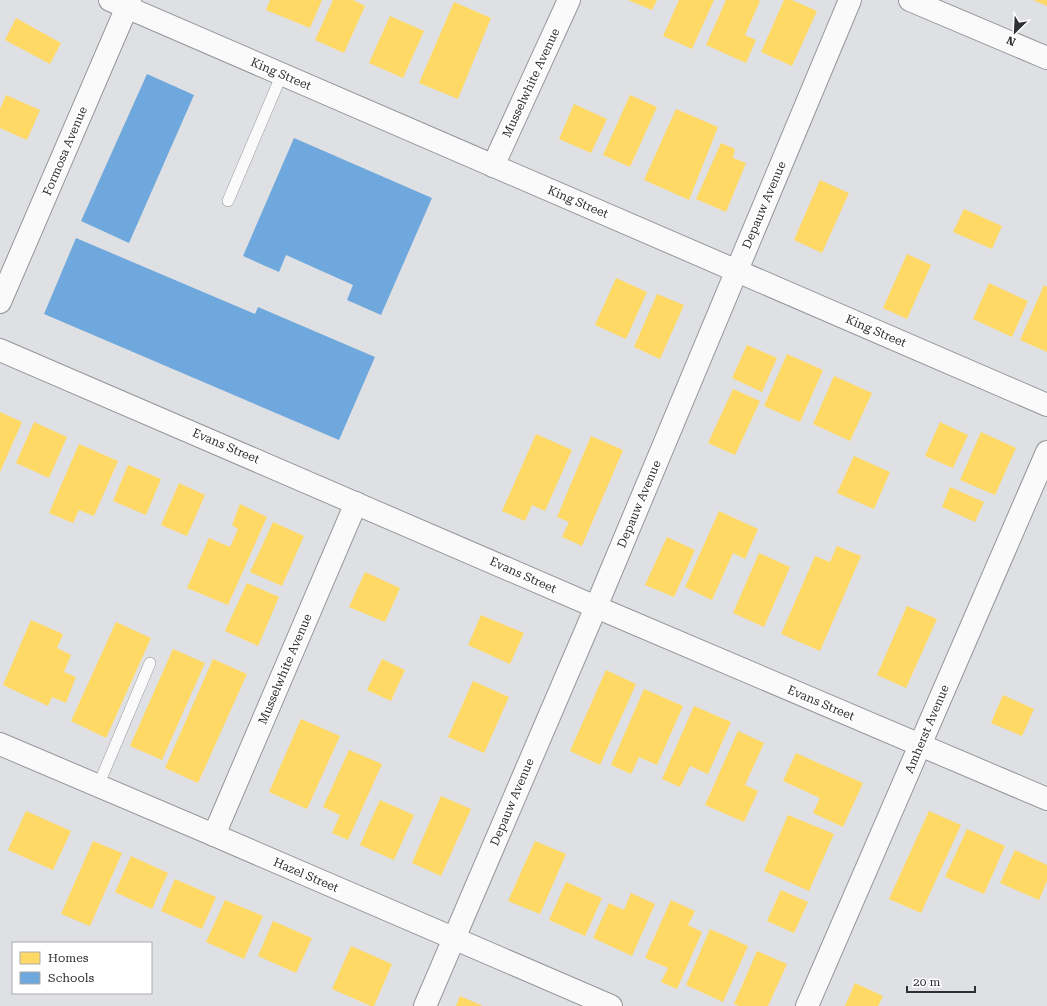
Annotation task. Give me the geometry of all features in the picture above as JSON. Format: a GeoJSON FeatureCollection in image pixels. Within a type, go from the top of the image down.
{"type":"FeatureCollection","features":[{"type":"Feature","properties":{"kind":"street","name":"Musselwhite Avenue"},"geometry":{"type":"LineString","coordinates":[[493,166],[569,0]]}},
{"type":"Feature","properties":{"kind":"street","name":"Depauw Avenue"},"geometry":{"type":"LineString","coordinates":[[425,1006],[596,607],[850,0]]}},
{"type":"Feature","properties":{"kind":"street"},"geometry":{"type":"LineString","coordinates":[[910,0],[1047,58]]}},
{"type":"Feature","properties":{"kind":"street","name":"King Street"},"geometry":{"type":"LineString","coordinates":[[122,2],[493,166],[1047,405]]}},
{"type":"Feature","properties":{"kind":"street","name":"Formosa Avenue"},"geometry":{"type":"LineString","coordinates":[[0,302],[122,2]]}},
{"type":"Feature","properties":{"kind":"street","name":"Evans Street"},"geometry":{"type":"LineString","coordinates":[[0,350],[596,607],[1047,799]]}},
{"type":"Feature","properties":{"kind":"street","name":"Amherst Avenue"},"geometry":{"type":"LineString","coordinates":[[807,1006],[1047,452]]}},
{"type":"Feature","properties":{"kind":"street","name":"Musselwhite Avenue"},"geometry":{"type":"LineString","coordinates":[[214,835],[356,503]]}},
{"type":"Feature","properties":{"kind":"street","name":"Hazel Street"},"geometry":{"type":"LineString","coordinates":[[0,744],[611,1006]]}},
{"type":"Feature","properties":{"kind":"lane"},"geometry":{"type":"LineString","coordinates":[[228,201],[282,74]]}},
{"type":"Feature","properties":{"kind":"lane"},"geometry":{"type":"LineString","coordinates":[[98,786],[150,663]]}},
{"type":"Feature","properties":{"kind":"building: Homes"},"geometry":{"type":"Polygon","coordinates":[[[270,0],[322,0],[310,28],[266,10],[270,0]]]}},
{"type":"Feature","properties":{"kind":"building: Homes"},"geometry":{"type":"Polygon","coordinates":[[[333,0],[353,0],[365,6],[344,53],[315,40],[333,0]]]}},
{"type":"Feature","properties":{"kind":"building: Homes"},"geometry":{"type":"Polygon","coordinates":[[[628,0],[657,0],[652,10],[628,0]]]}},
{"type":"Feature","properties":{"kind":"building: Homes"},"geometry":{"type":"Polygon","coordinates":[[[679,0],[714,0],[692,49],[663,36],[679,0]]]}},
{"type":"Feature","properties":{"kind":"building: Homes"},"geometry":{"type":"Polygon","coordinates":[[[726,0],[760,1],[745,35],[756,40],[746,63],[706,45],[726,0]]]}},
{"type":"Feature","properties":{"kind":"building: Homes"},"geometry":{"type":"Polygon","coordinates":[[[784,0],[792,0],[817,11],[792,66],[761,52],[784,0]]]}},
{"type":"Feature","properties":{"kind":"building: Homes"},"geometry":{"type":"Polygon","coordinates":[[[1033,0],[1047,0],[1047,6],[1033,0]]]}},
{"type":"Feature","properties":{"kind":"building: Homes"},"geometry":{"type":"Polygon","coordinates":[[[454,2],[491,18],[458,99],[419,83],[454,2]]]}},
{"type":"Feature","properties":{"kind":"building: Homes"},"geometry":{"type":"Polygon","coordinates":[[[390,16],[424,31],[403,78],[369,63],[390,16]]]}},
{"type":"Feature","properties":{"kind":"building: Homes"},"geometry":{"type":"Polygon","coordinates":[[[16,18],[61,43],[50,64],[5,40],[16,18]]]}},
{"type":"Feature","properties":{"kind":"building: Homes"},"geometry":{"type":"Polygon","coordinates":[[[6,95],[40,110],[27,140],[0,128],[0,109],[6,95]]]}},
{"type":"Feature","properties":{"kind":"building: Homes"},"geometry":{"type":"Polygon","coordinates":[[[630,95],[657,107],[630,167],[603,155],[630,95]]]}},
{"type":"Feature","properties":{"kind":"building: Homes"},"geometry":{"type":"Polygon","coordinates":[[[574,104],[607,119],[591,153],[559,139],[574,104]]]}},
{"type":"Feature","properties":{"kind":"building: Homes"},"geometry":{"type":"Polygon","coordinates":[[[676,109],[718,127],[689,200],[644,180],[676,109]]]}},
{"type":"Feature","properties":{"kind":"building: Homes"},"geometry":{"type":"Polygon","coordinates":[[[721,143],[735,149],[733,158],[746,163],[726,212],[696,199],[721,143]]]}},
{"type":"Feature","properties":{"kind":"building: Homes"},"geometry":{"type":"Polygon","coordinates":[[[820,180],[849,193],[822,253],[794,240],[820,180]]]}},
{"type":"Feature","properties":{"kind":"building: Homes"},"geometry":{"type":"Polygon","coordinates":[[[964,209],[1002,226],[992,249],[953,232],[964,209]]]}},
{"type":"Feature","properties":{"kind":"building: Homes"},"geometry":{"type":"Polygon","coordinates":[[[907,254],[931,265],[907,319],[883,308],[907,254]]]}},
{"type":"Feature","properties":{"kind":"building: Homes"},"geometry":{"type":"Polygon","coordinates":[[[616,278],[647,292],[626,339],[595,325],[616,278]]]}},
{"type":"Feature","properties":{"kind":"building: Homes"},"geometry":{"type":"Polygon","coordinates":[[[989,283],[1028,301],[1012,337],[973,319],[989,283]]]}},
{"type":"Feature","properties":{"kind":"building: Homes"},"geometry":{"type":"Polygon","coordinates":[[[1044,285],[1047,287],[1047,352],[1020,340],[1044,285]]]}},
{"type":"Feature","properties":{"kind":"building: Homes"},"geometry":{"type":"Polygon","coordinates":[[[657,294],[684,305],[660,359],[634,347],[657,294]]]}},
{"type":"Feature","properties":{"kind":"building: Homes"},"geometry":{"type":"Polygon","coordinates":[[[747,345],[777,358],[762,392],[732,378],[747,345]]]}},
{"type":"Feature","properties":{"kind":"building: Homes"},"geometry":{"type":"Polygon","coordinates":[[[787,354],[823,370],[800,422],[764,406],[787,354]]]}},
{"type":"Feature","properties":{"kind":"building: Homes"},"geometry":{"type":"Polygon","coordinates":[[[834,376],[872,393],[850,441],[813,424],[834,376]]]}},
{"type":"Feature","properties":{"kind":"building: Homes"},"geometry":{"type":"Polygon","coordinates":[[[733,389],[760,401],[735,455],[708,443],[733,389]]]}},
{"type":"Feature","properties":{"kind":"building: Homes"},"geometry":{"type":"Polygon","coordinates":[[[0,412],[22,422],[0,472],[0,412]]]}},
{"type":"Feature","properties":{"kind":"building: Homes"},"geometry":{"type":"Polygon","coordinates":[[[34,422],[67,437],[49,478],[16,463],[34,422]]]}},
{"type":"Feature","properties":{"kind":"building: Homes"},"geometry":{"type":"Polygon","coordinates":[[[940,422],[968,435],[953,468],[925,456],[940,422]]]}},
{"type":"Feature","properties":{"kind":"building: Homes"},"geometry":{"type":"Polygon","coordinates":[[[981,432],[1016,448],[995,495],[960,480],[981,432]]]}},
{"type":"Feature","properties":{"kind":"building: Homes"},"geometry":{"type":"Polygon","coordinates":[[[536,434],[572,450],[545,511],[532,505],[525,521],[502,511],[536,434]]]}},
{"type":"Feature","properties":{"kind":"building: Homes"},"geometry":{"type":"Polygon","coordinates":[[[591,436],[623,450],[582,546],[562,537],[569,522],[557,517],[591,436]]]}},
{"type":"Feature","properties":{"kind":"building: Homes"},"geometry":{"type":"Polygon","coordinates":[[[79,444],[118,461],[94,516],[79,510],[73,523],[49,513],[79,444]]]}},
{"type":"Feature","properties":{"kind":"building: Homes"},"geometry":{"type":"Polygon","coordinates":[[[854,456],[890,472],[874,509],[837,493],[854,456]]]}},
{"type":"Feature","properties":{"kind":"building: Homes"},"geometry":{"type":"Polygon","coordinates":[[[128,465],[161,479],[146,515],[113,501],[128,465]]]}},
{"type":"Feature","properties":{"kind":"building: Homes"},"geometry":{"type":"Polygon","coordinates":[[[179,483],[205,495],[187,536],[161,525],[179,483]]]}},
{"type":"Feature","properties":{"kind":"building: Homes"},"geometry":{"type":"Polygon","coordinates":[[[950,487],[984,502],[975,522],[942,507],[950,487]]]}},
{"type":"Feature","properties":{"kind":"building: Homes"},"geometry":{"type":"Polygon","coordinates":[[[240,504],[267,517],[228,605],[187,588],[209,538],[230,547],[238,529],[232,525],[240,504]]]}},
{"type":"Feature","properties":{"kind":"building: Homes"},"geometry":{"type":"Polygon","coordinates":[[[719,511],[758,529],[745,559],[733,553],[712,600],[685,587],[719,511]]]}},
{"type":"Feature","properties":{"kind":"building: Homes"},"geometry":{"type":"Polygon","coordinates":[[[273,522],[304,536],[282,586],[250,572],[273,522]]]}},
{"type":"Feature","properties":{"kind":"building: Homes"},"geometry":{"type":"Polygon","coordinates":[[[667,537],[695,550],[674,597],[645,585],[667,537]]]}},
{"type":"Feature","properties":{"kind":"building: Homes"},"geometry":{"type":"Polygon","coordinates":[[[837,546],[861,556],[820,651],[781,634],[815,556],[830,562],[837,546]]]}},
{"type":"Feature","properties":{"kind":"building: Homes"},"geometry":{"type":"Polygon","coordinates":[[[759,553],[790,567],[764,627],[733,613],[759,553]]]}},
{"type":"Feature","properties":{"kind":"building: Homes"},"geometry":{"type":"Polygon","coordinates":[[[365,572],[400,588],[385,622],[349,607],[365,572]]]}},
{"type":"Feature","properties":{"kind":"building: Homes"},"geometry":{"type":"Polygon","coordinates":[[[247,583],[279,597],[258,646],[225,631],[247,583]]]}},
{"type":"Feature","properties":{"kind":"building: Homes"},"geometry":{"type":"Polygon","coordinates":[[[907,606],[937,619],[906,688],[877,675],[907,606]]]}},
{"type":"Feature","properties":{"kind":"building: Homes"},"geometry":{"type":"Polygon","coordinates":[[[481,615],[524,633],[510,664],[468,645],[481,615]]]}},
{"type":"Feature","properties":{"kind":"building: Homes"},"geometry":{"type":"Polygon","coordinates":[[[31,620],[63,634],[57,648],[71,655],[64,672],[76,677],[66,703],[52,697],[48,706],[3,685],[31,620]]]}},
{"type":"Feature","properties":{"kind":"building: Homes"},"geometry":{"type":"Polygon","coordinates":[[[116,622],[151,638],[106,738],[71,721],[116,622]]]}},
{"type":"Feature","properties":{"kind":"building: Homes"},"geometry":{"type":"Polygon","coordinates":[[[173,649],[205,663],[162,760],[130,746],[173,649]]]}},
{"type":"Feature","properties":{"kind":"building: Homes"},"geometry":{"type":"Polygon","coordinates":[[[213,659],[247,674],[198,783],[165,768],[213,659]]]}},
{"type":"Feature","properties":{"kind":"building: Homes"},"geometry":{"type":"Polygon","coordinates":[[[382,659],[405,670],[391,701],[367,690],[382,659]]]}},
{"type":"Feature","properties":{"kind":"building: Homes"},"geometry":{"type":"Polygon","coordinates":[[[606,670],[636,684],[600,765],[570,751],[606,670]]]}},
{"type":"Feature","properties":{"kind":"building: Homes"},"geometry":{"type":"Polygon","coordinates":[[[473,681],[509,697],[484,753],[448,737],[473,681]]]}},
{"type":"Feature","properties":{"kind":"building: Homes"},"geometry":{"type":"Polygon","coordinates":[[[644,689],[683,706],[657,765],[639,757],[631,774],[611,765],[644,689]]]}},
{"type":"Feature","properties":{"kind":"building: Homes"},"geometry":{"type":"Polygon","coordinates":[[[1003,695],[1034,709],[1022,736],[991,723],[1003,695]]]}},
{"type":"Feature","properties":{"kind":"building: Homes"},"geometry":{"type":"Polygon","coordinates":[[[694,706],[731,722],[708,774],[690,766],[680,787],[662,779],[694,706]]]}},
{"type":"Feature","properties":{"kind":"building: Homes"},"geometry":{"type":"Polygon","coordinates":[[[301,719],[340,736],[307,809],[269,792],[301,719]]]}},
{"type":"Feature","properties":{"kind":"building: Homes"},"geometry":{"type":"Polygon","coordinates":[[[738,731],[764,743],[745,785],[758,791],[744,822],[705,805],[738,731]]]}},
{"type":"Feature","properties":{"kind":"building: Homes"},"geometry":{"type":"Polygon","coordinates":[[[349,750],[382,764],[348,840],[332,833],[340,815],[323,807],[349,750]]]}},
{"type":"Feature","properties":{"kind":"building: Homes"},"geometry":{"type":"Polygon","coordinates":[[[796,753],[863,783],[843,827],[813,813],[820,798],[783,781],[796,753]]]}},
{"type":"Feature","properties":{"kind":"building: Homes"},"geometry":{"type":"Polygon","coordinates":[[[441,796],[471,809],[441,876],[412,863],[441,796]]]}},
{"type":"Feature","properties":{"kind":"building: Homes"},"geometry":{"type":"Polygon","coordinates":[[[380,800],[414,815],[394,860],[360,845],[380,800]]]}},
{"type":"Feature","properties":{"kind":"building: Homes"},"geometry":{"type":"Polygon","coordinates":[[[26,811],[71,831],[53,870],[8,850],[26,811]]]}},
{"type":"Feature","properties":{"kind":"building: Homes"},"geometry":{"type":"Polygon","coordinates":[[[929,811],[961,825],[921,913],[889,899],[929,811]]]}},
{"type":"Feature","properties":{"kind":"building: Homes"},"geometry":{"type":"Polygon","coordinates":[[[788,815],[834,834],[809,891],[764,871],[788,815]]]}},
{"type":"Feature","properties":{"kind":"building: Homes"},"geometry":{"type":"Polygon","coordinates":[[[967,829],[1005,846],[984,894],[945,877],[967,829]]]}},
{"type":"Feature","properties":{"kind":"building: Homes"},"geometry":{"type":"Polygon","coordinates":[[[93,841],[122,853],[90,926],[61,914],[93,841]]]}},
{"type":"Feature","properties":{"kind":"building: Homes"},"geometry":{"type":"Polygon","coordinates":[[[535,841],[566,854],[540,914],[508,901],[535,841]]]}},
{"type":"Feature","properties":{"kind":"building: Homes"},"geometry":{"type":"Polygon","coordinates":[[[1015,850],[1047,865],[1047,881],[1039,900],[1000,883],[1015,850]]]}},
{"type":"Feature","properties":{"kind":"building: Homes"},"geometry":{"type":"Polygon","coordinates":[[[131,856],[168,873],[152,909],[115,892],[131,856]]]}},
{"type":"Feature","properties":{"kind":"building: Homes"},"geometry":{"type":"Polygon","coordinates":[[[175,879],[216,897],[202,929],[161,911],[175,879]]]}},
{"type":"Feature","properties":{"kind":"building: Homes"},"geometry":{"type":"Polygon","coordinates":[[[566,882],[602,898],[585,936],[549,920],[566,882]]]}},
{"type":"Feature","properties":{"kind":"building: Homes"},"geometry":{"type":"Polygon","coordinates":[[[781,890],[808,902],[794,933],[767,921],[781,890]]]}},
{"type":"Feature","properties":{"kind":"building: Homes"},"geometry":{"type":"Polygon","coordinates":[[[631,893],[655,904],[632,956],[593,938],[609,903],[624,910],[631,893]]]}},
{"type":"Feature","properties":{"kind":"building: Homes"},"geometry":{"type":"Polygon","coordinates":[[[225,900],[263,916],[244,959],[206,942],[225,900]]]}},
{"type":"Feature","properties":{"kind":"building: Homes"},"geometry":{"type":"Polygon","coordinates":[[[671,900],[695,911],[688,925],[702,932],[677,989],[661,982],[668,968],[645,958],[671,900]]]}},
{"type":"Feature","properties":{"kind":"building: Homes"},"geometry":{"type":"Polygon","coordinates":[[[273,921],[312,938],[296,973],[258,956],[273,921]]]}},
{"type":"Feature","properties":{"kind":"building: Homes"},"geometry":{"type":"Polygon","coordinates":[[[710,929],[748,946],[723,1002],[686,985],[710,929]]]}},
{"type":"Feature","properties":{"kind":"building: Homes"},"geometry":{"type":"Polygon","coordinates":[[[351,946],[392,964],[374,1006],[332,989],[351,946]]]}},
{"type":"Feature","properties":{"kind":"building: Homes"},"geometry":{"type":"Polygon","coordinates":[[[757,951],[787,964],[768,1006],[739,1006],[734,1004],[757,951]]]}},
{"type":"Feature","properties":{"kind":"building: Homes"},"geometry":{"type":"Polygon","coordinates":[[[855,983],[883,996],[878,1006],[845,1006],[855,983]]]}},
{"type":"Feature","properties":{"kind":"building: Homes"},"geometry":{"type":"Polygon","coordinates":[[[460,996],[483,1006],[456,1006],[460,996]]]}},
{"type":"Feature","properties":{"kind":"building: Schools"},"geometry":{"type":"Polygon","coordinates":[[[147,74],[194,95],[129,243],[81,221],[147,74]]]}},
{"type":"Feature","properties":{"kind":"building: Schools"},"geometry":{"type":"Polygon","coordinates":[[[294,138],[432,198],[381,315],[347,300],[353,285],[286,255],[279,272],[243,256],[294,138]]]}},
{"type":"Feature","properties":{"kind":"building: Schools"},"geometry":{"type":"Polygon","coordinates":[[[76,238],[255,314],[258,307],[375,357],[339,440],[44,314],[76,238]]]}}]}
